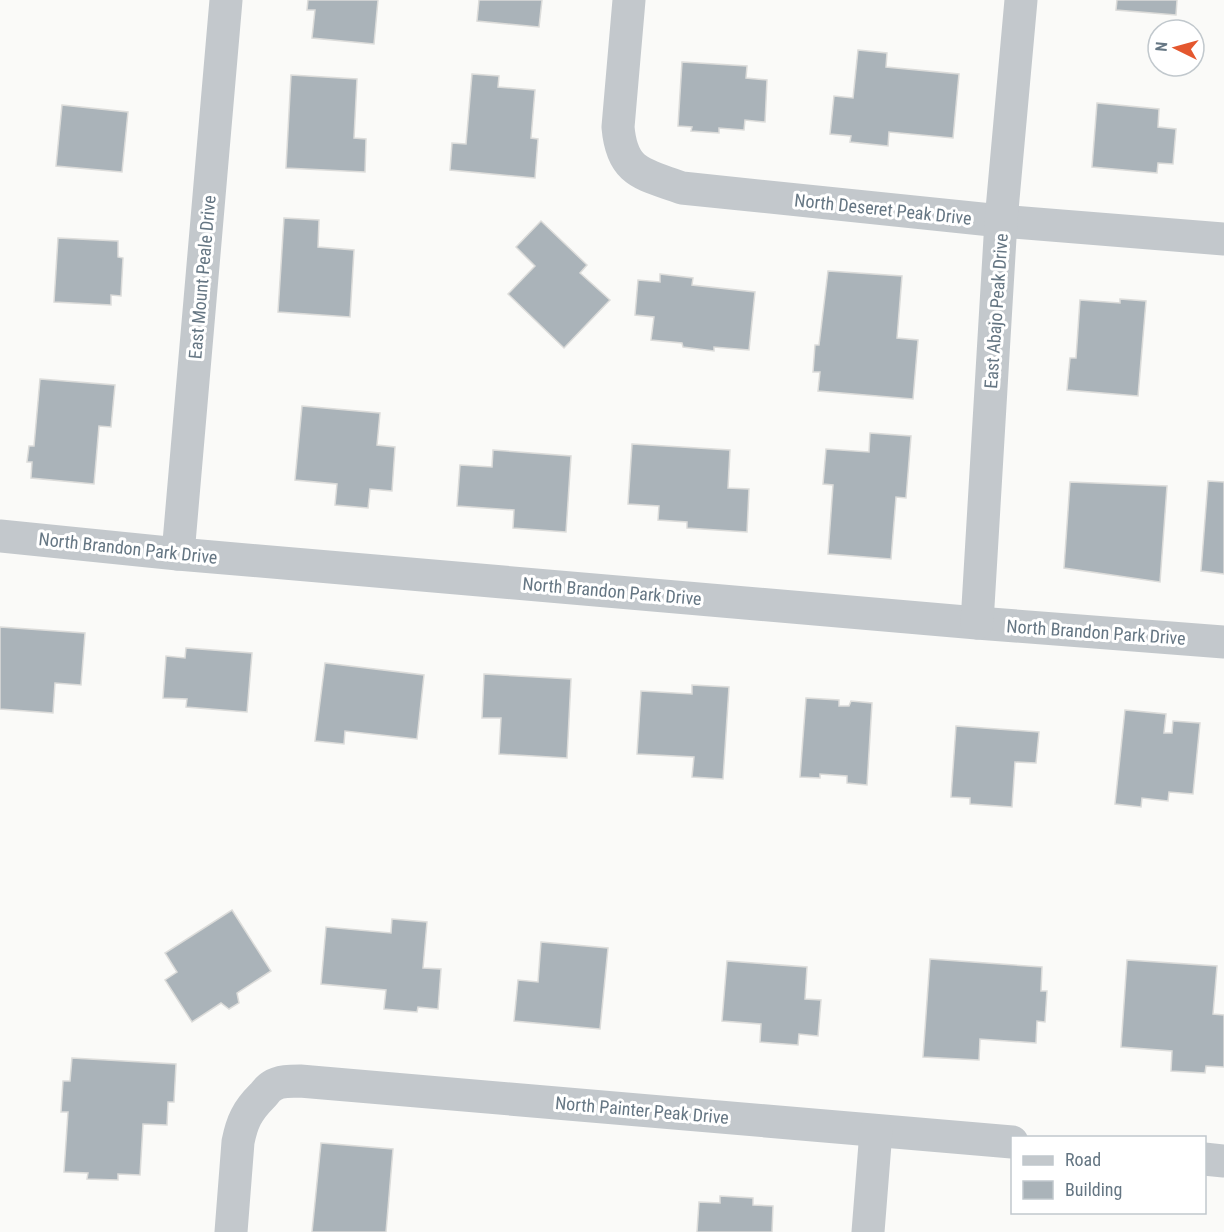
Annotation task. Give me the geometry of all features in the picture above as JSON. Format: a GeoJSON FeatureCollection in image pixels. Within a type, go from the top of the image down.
{"type":"FeatureCollection","features":[{"type":"Feature","properties":{"kind":"street","name":"East Mount Peale Drive"},"geometry":{"type":"LineString","coordinates":[[178,554],[226,0]]}},
{"type":"Feature","properties":{"kind":"street","name":"North Deseret Peak Drive"},"geometry":{"type":"LineString","coordinates":[[628,0],[618,127],[624,155],[639,173],[682,188],[1001,221],[1224,239]]}},
{"type":"Feature","properties":{"kind":"street","name":"East Abajo Peak Drive"},"geometry":{"type":"LineString","coordinates":[[977,623],[1001,221],[1021,0]]}},
{"type":"Feature","properties":{"kind":"street","name":"North Brandon Park Drive"},"geometry":{"type":"LineString","coordinates":[[0,536],[178,554],[1224,642]]}},
{"type":"Feature","properties":{"kind":"street","name":"North Painter Peak Drive"},"geometry":{"type":"LineString","coordinates":[[231,1232],[241,1128],[246,1115],[272,1086],[284,1082],[300,1081],[1011,1142]]}},
{"type":"Feature","properties":{"kind":"street"},"geometry":{"type":"LineString","coordinates":[[868,1232],[876,1131]]}},
{"type":"Feature","properties":{"kind":"street"},"geometry":{"type":"LineString","coordinates":[[1206,1159],[1224,1161]]}},
{"type":"Feature","properties":{"kind":"building"},"geometry":{"type":"Polygon","coordinates":[[[308,0],[378,0],[374,44],[312,38],[315,10],[307,10],[308,0]]]}},
{"type":"Feature","properties":{"kind":"building"},"geometry":{"type":"Polygon","coordinates":[[[479,0],[542,0],[539,27],[477,21],[479,0]]]}},
{"type":"Feature","properties":{"kind":"building"},"geometry":{"type":"Polygon","coordinates":[[[1117,0],[1177,0],[1176,15],[1116,10],[1117,0]]]}},
{"type":"Feature","properties":{"kind":"building"},"geometry":{"type":"Polygon","coordinates":[[[858,50],[887,53],[886,67],[959,74],[953,138],[889,132],[888,146],[850,142],[851,136],[830,134],[834,96],[853,98],[858,50]]]}},
{"type":"Feature","properties":{"kind":"building"},"geometry":{"type":"Polygon","coordinates":[[[682,62],[747,66],[746,78],[767,80],[765,122],[745,120],[744,130],[719,128],[719,133],[691,131],[692,127],[678,126],[682,62]]]}},
{"type":"Feature","properties":{"kind":"building"},"geometry":{"type":"Polygon","coordinates":[[[472,74],[499,76],[498,87],[535,90],[531,138],[538,139],[535,178],[450,170],[452,143],[466,144],[472,74]]]}},
{"type":"Feature","properties":{"kind":"building"},"geometry":{"type":"Polygon","coordinates":[[[291,75],[357,79],[354,138],[366,139],[365,172],[286,168],[291,75]]]}},
{"type":"Feature","properties":{"kind":"building"},"geometry":{"type":"Polygon","coordinates":[[[1097,103],[1159,109],[1158,127],[1176,129],[1173,164],[1158,163],[1157,173],[1092,167],[1097,103]]]}},
{"type":"Feature","properties":{"kind":"building"},"geometry":{"type":"Polygon","coordinates":[[[62,105],[128,112],[122,172],[56,166],[62,105]]]}},
{"type":"Feature","properties":{"kind":"building"},"geometry":{"type":"Polygon","coordinates":[[[284,218],[319,220],[318,247],[354,250],[350,317],[278,312],[284,218]]]}},
{"type":"Feature","properties":{"kind":"building"},"geometry":{"type":"Polygon","coordinates":[[[541,221],[587,265],[580,273],[610,300],[564,348],[508,294],[535,266],[516,247],[541,221]]]}},
{"type":"Feature","properties":{"kind":"building"},"geometry":{"type":"Polygon","coordinates":[[[58,238],[118,241],[118,257],[123,258],[121,296],[111,295],[111,305],[54,302],[58,238]]]}},
{"type":"Feature","properties":{"kind":"building"},"geometry":{"type":"Polygon","coordinates":[[[828,271],[902,276],[897,338],[918,340],[913,399],[818,391],[820,372],[813,372],[815,345],[819,345],[828,271]]]}},
{"type":"Feature","properties":{"kind":"building"},"geometry":{"type":"Polygon","coordinates":[[[660,274],[693,278],[692,285],[755,292],[749,350],[714,347],[714,351],[683,347],[682,343],[651,340],[654,317],[635,315],[638,280],[660,282],[660,274]]]}},
{"type":"Feature","properties":{"kind":"building"},"geometry":{"type":"Polygon","coordinates":[[[1120,299],[1146,301],[1138,396],[1067,390],[1070,358],[1076,358],[1080,300],[1120,303],[1120,299]]]}},
{"type":"Feature","properties":{"kind":"building"},"geometry":{"type":"Polygon","coordinates":[[[40,379],[115,385],[111,427],[99,426],[94,484],[31,478],[32,462],[27,462],[29,446],[34,446],[40,379]]]}},
{"type":"Feature","properties":{"kind":"building"},"geometry":{"type":"Polygon","coordinates":[[[302,406],[380,413],[377,445],[395,447],[392,491],[370,489],[368,508],[335,505],[337,484],[295,480],[302,406]]]}},
{"type":"Feature","properties":{"kind":"building"},"geometry":{"type":"Polygon","coordinates":[[[870,433],[911,436],[906,498],[896,497],[891,559],[828,554],[833,485],[823,484],[826,449],[869,452],[870,433]]]}},
{"type":"Feature","properties":{"kind":"building"},"geometry":{"type":"Polygon","coordinates":[[[632,444],[730,450],[728,488],[749,489],[747,532],[687,528],[687,522],[658,520],[659,506],[628,504],[632,444]]]}},
{"type":"Feature","properties":{"kind":"building"},"geometry":{"type":"Polygon","coordinates":[[[493,450],[571,456],[566,532],[513,528],[514,510],[457,506],[460,465],[492,467],[493,450]]]}},
{"type":"Feature","properties":{"kind":"building"},"geometry":{"type":"Polygon","coordinates":[[[1208,481],[1224,482],[1224,574],[1201,571],[1208,481]]]}},
{"type":"Feature","properties":{"kind":"building"},"geometry":{"type":"Polygon","coordinates":[[[1070,482],[1167,486],[1160,582],[1064,568],[1070,482]]]}},
{"type":"Feature","properties":{"kind":"building"},"geometry":{"type":"Polygon","coordinates":[[[0,627],[85,633],[81,685],[55,683],[53,713],[0,709],[0,627]]]}},
{"type":"Feature","properties":{"kind":"building"},"geometry":{"type":"Polygon","coordinates":[[[186,648],[252,653],[247,712],[186,707],[187,699],[163,698],[166,656],[185,658],[186,648]]]}},
{"type":"Feature","properties":{"kind":"building"},"geometry":{"type":"Polygon","coordinates":[[[325,663],[424,675],[417,739],[345,731],[344,744],[315,741],[325,663]]]}},
{"type":"Feature","properties":{"kind":"building"},"geometry":{"type":"Polygon","coordinates":[[[484,674],[571,679],[567,758],[499,754],[501,718],[482,718],[484,674]]]}},
{"type":"Feature","properties":{"kind":"building"},"geometry":{"type":"Polygon","coordinates":[[[692,685],[729,687],[723,779],[692,777],[694,757],[637,754],[641,691],[692,694],[692,685]]]}},
{"type":"Feature","properties":{"kind":"building"},"geometry":{"type":"Polygon","coordinates":[[[806,698],[839,700],[839,706],[849,706],[851,701],[872,703],[867,785],[847,783],[847,776],[820,774],[820,778],[800,777],[806,698]]]}},
{"type":"Feature","properties":{"kind":"building"},"geometry":{"type":"Polygon","coordinates":[[[1125,710],[1166,714],[1164,733],[1172,733],[1173,721],[1200,723],[1193,794],[1169,792],[1168,801],[1142,798],[1141,807],[1115,804],[1125,710]]]}},
{"type":"Feature","properties":{"kind":"building"},"geometry":{"type":"Polygon","coordinates":[[[956,726],[1039,732],[1036,763],[1015,762],[1012,807],[970,804],[970,798],[951,797],[956,726]]]}},
{"type":"Feature","properties":{"kind":"building"},"geometry":{"type":"Polygon","coordinates":[[[232,910],[271,971],[237,993],[239,1003],[229,1009],[221,1003],[192,1022],[165,980],[177,972],[165,953],[232,910]]]}},
{"type":"Feature","properties":{"kind":"building"},"geometry":{"type":"Polygon","coordinates":[[[392,919],[427,922],[423,968],[441,969],[438,1009],[418,1007],[417,1012],[384,1009],[386,990],[321,984],[326,927],[391,933],[392,919]]]}},
{"type":"Feature","properties":{"kind":"building"},"geometry":{"type":"Polygon","coordinates":[[[541,942],[608,948],[600,1029],[514,1021],[518,980],[538,982],[541,942]]]}},
{"type":"Feature","properties":{"kind":"building"},"geometry":{"type":"Polygon","coordinates":[[[930,959],[1042,967],[1041,991],[1047,991],[1045,1022],[1037,1021],[1036,1043],[980,1039],[979,1060],[923,1057],[930,959]]]}},
{"type":"Feature","properties":{"kind":"building"},"geometry":{"type":"Polygon","coordinates":[[[1127,960],[1217,966],[1213,1014],[1224,1015],[1224,1067],[1206,1066],[1205,1073],[1171,1071],[1172,1051],[1121,1047],[1127,960]]]}},
{"type":"Feature","properties":{"kind":"building"},"geometry":{"type":"Polygon","coordinates":[[[727,961],[807,967],[805,999],[821,1000],[818,1036],[799,1034],[798,1045],[760,1042],[761,1024],[722,1021],[727,961]]]}},
{"type":"Feature","properties":{"kind":"building"},"geometry":{"type":"Polygon","coordinates":[[[72,1058],[176,1064],[174,1102],[168,1102],[167,1125],[143,1124],[140,1175],[118,1174],[118,1180],[87,1179],[88,1173],[64,1172],[68,1112],[61,1112],[63,1081],[70,1081],[72,1058]]]}},
{"type":"Feature","properties":{"kind":"building"},"geometry":{"type":"Polygon","coordinates":[[[321,1143],[393,1149],[386,1232],[312,1232],[321,1143]]]}},
{"type":"Feature","properties":{"kind":"building"},"geometry":{"type":"Polygon","coordinates":[[[720,1196],[753,1198],[753,1205],[773,1206],[772,1232],[697,1232],[699,1202],[720,1203],[720,1196]]]}}]}
